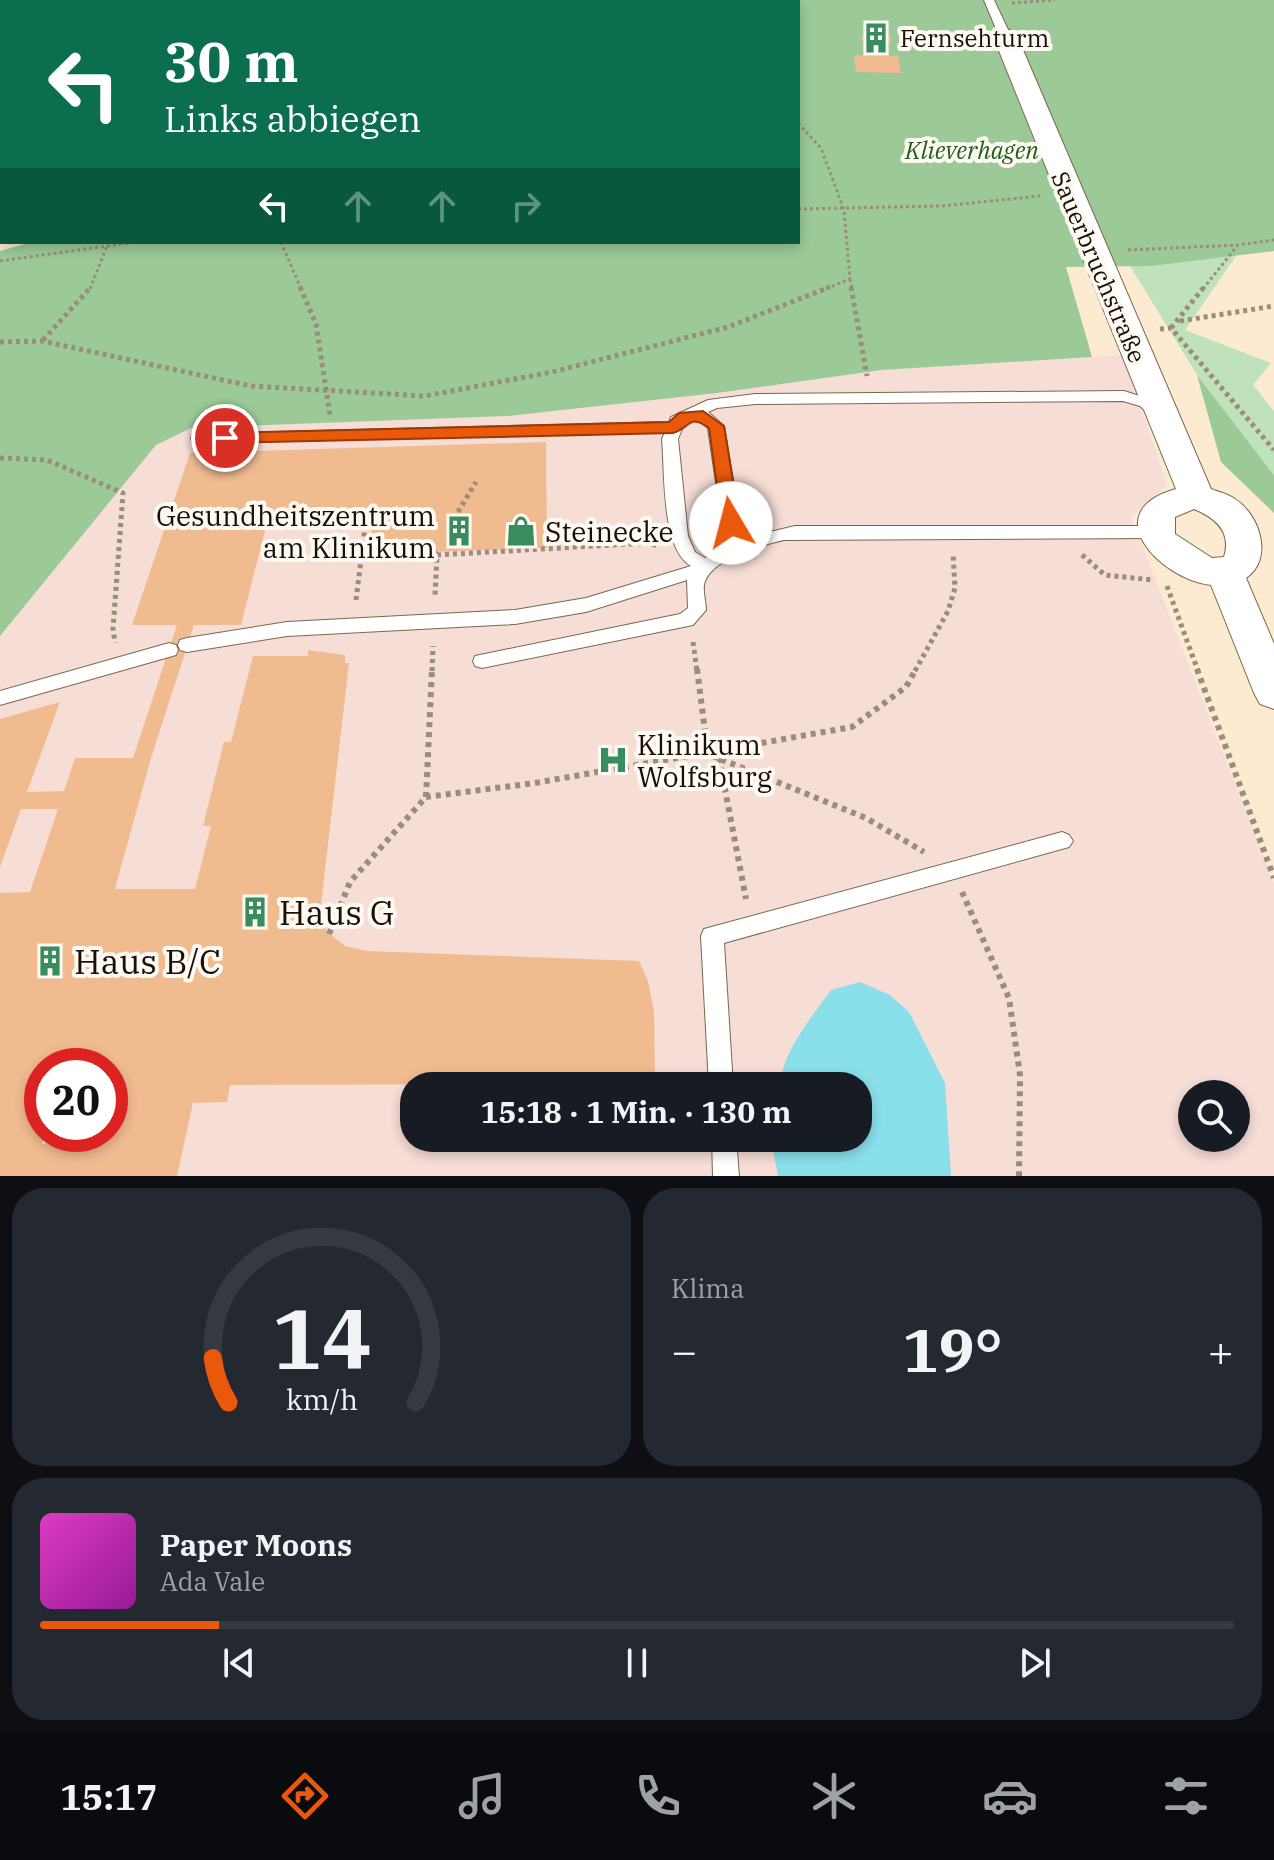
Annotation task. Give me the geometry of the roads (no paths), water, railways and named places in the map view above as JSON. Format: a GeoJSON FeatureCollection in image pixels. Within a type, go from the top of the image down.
{"type":"FeatureCollection","features":[{"type":"Feature","properties":{"kind":"street","name":"Sauerbruchstraße"},"geometry":{"type":"LineString","coordinates":[[1005,36],[1197,497]]}},
{"type":"Feature","properties":{"kind":"street"},"geometry":{"type":"LineString","coordinates":[[1197,497],[1218,499],[1238,507],[1255,519],[1265,534],[1267,548],[1260,561],[1245,569],[1225,572],[1202,569],[1182,560],[1165,547],[1156,532],[1155,518],[1163,507],[1177,499],[1197,497]]}},
{"type":"Feature","properties":{"kind":"street"},"geometry":{"type":"LineString","coordinates":[[1225,572],[1274,693]]}},
{"type":"Feature","properties":{"kind":"lane"},"geometry":{"type":"LineString","coordinates":[[990,2],[1005,36]]}},
{"type":"Feature","properties":{"kind":"lane"},"geometry":{"type":"LineString","coordinates":[[708,567],[688,556],[679,536],[670,439],[679,422],[714,403],[732,400],[1124,396],[1146,403],[1162,417]]}},
{"type":"Feature","properties":{"kind":"lane"},"geometry":{"type":"LineString","coordinates":[[199,438],[333,436],[679,422],[703,416],[716,426],[733,532],[745,545]]}},
{"type":"Feature","properties":{"kind":"lane"},"geometry":{"type":"LineString","coordinates":[[0,698],[178,647],[287,629],[515,617],[586,605],[708,567],[745,545],[795,532],[1156,532]]}},
{"type":"Feature","properties":{"kind":"lane"},"geometry":{"type":"LineString","coordinates":[[482,661],[677,623],[697,610],[697,579],[708,567]]}},
{"type":"Feature","properties":{"kind":"lane"},"geometry":{"type":"LineString","coordinates":[[720,1072],[712,936],[1062,841]]}},
{"type":"Feature","properties":{"kind":"lane"},"geometry":{"type":"LineString","coordinates":[[725,1152],[726,1176]]}},
{"type":"Feature","properties":{"kind":"water"},"geometry":{"type":"Polygon","coordinates":[[[860,982],[890,995],[909,1012],[945,1083],[951,1176],[778,1176],[773,1152],[872,1152],[872,1072],[782,1072],[792,1048],[831,990],[860,982]]]}},
{"type":"Feature","properties":{"kind":"place","name":"Fernsehturm"},"geometry":{"type":"Point","coordinates":[876,38]}},
{"type":"Feature","properties":{"kind":"place","name":"Gesundheitszentrum am Klinikum"},"geometry":{"type":"Point","coordinates":[459,531]}},
{"type":"Feature","properties":{"kind":"place","name":"Steinecke"},"geometry":{"type":"Point","coordinates":[521,531]}},
{"type":"Feature","properties":{"kind":"place","name":"Klinikum Wolfsburg"},"geometry":{"type":"Point","coordinates":[613,760]}},
{"type":"Feature","properties":{"kind":"place","name":"Haus G"},"geometry":{"type":"Point","coordinates":[255,912]}},
{"type":"Feature","properties":{"kind":"place","name":"Haus B/C"},"geometry":{"type":"Point","coordinates":[50,961]}},
{"type":"Feature","properties":{"kind":"park label","name":"Klieverhagen"},"geometry":{"type":"Point","coordinates":[972,150]}}]}
